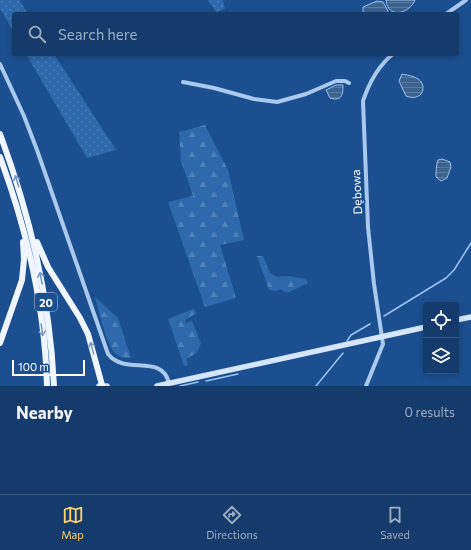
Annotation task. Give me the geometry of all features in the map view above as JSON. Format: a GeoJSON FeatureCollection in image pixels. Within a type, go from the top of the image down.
{"type":"FeatureCollection","features":[{"type":"Feature","properties":{"kind":"main road","name":"20"},"geometry":{"type":"LineString","coordinates":[[0,134],[11,163],[28,219],[37,256],[51,340],[54,386]]}},
{"type":"Feature","properties":{"kind":"main road","name":"20"},"geometry":{"type":"LineString","coordinates":[[0,158],[21,223],[30,259],[43,336],[47,386]]}},
{"type":"Feature","properties":{"kind":"main road"},"geometry":{"type":"LineString","coordinates":[[28,219],[48,267],[80,318],[88,334],[103,386]]}},
{"type":"Feature","properties":{"kind":"main road"},"geometry":{"type":"LineString","coordinates":[[0,343],[22,280],[24,259],[21,223]]}},
{"type":"Feature","properties":{"kind":"main road"},"geometry":{"type":"LineString","coordinates":[[459,320],[471,317]]}},
{"type":"Feature","properties":{"kind":"main road"},"geometry":{"type":"LineString","coordinates":[[157,386],[423,328]]}},
{"type":"Feature","properties":{"kind":"street"},"geometry":{"type":"LineString","coordinates":[[449,12],[466,0]]}},
{"type":"Feature","properties":{"kind":"street","name":"Dębowa"},"geometry":{"type":"LineString","coordinates":[[366,386],[384,344],[373,277],[368,227],[363,101],[368,86],[385,60],[390,56]]}},
{"type":"Feature","properties":{"kind":"street"},"geometry":{"type":"LineString","coordinates":[[0,64],[24,116],[37,150],[108,354],[112,359],[120,364],[158,368],[166,375],[168,384]]}},
{"type":"Feature","properties":{"kind":"street"},"geometry":{"type":"LineString","coordinates":[[183,82],[214,88],[254,100],[277,102],[314,91],[336,81],[345,81],[349,83]]}},
{"type":"Feature","properties":{"kind":"green space"},"geometry":{"type":"Polygon","coordinates":[[[0,0],[20,0],[27,12],[12,12],[12,29],[0,8],[0,0]]]}},
{"type":"Feature","properties":{"kind":"green space"},"geometry":{"type":"Polygon","coordinates":[[[208,0],[223,0],[225,9],[216,12],[208,0]]]}},
{"type":"Feature","properties":{"kind":"green space"},"geometry":{"type":"Polygon","coordinates":[[[27,56],[55,56],[116,150],[87,158],[27,56]]]}},
{"type":"Feature","properties":{"kind":"green space"},"geometry":{"type":"Polygon","coordinates":[[[205,125],[228,170],[244,240],[220,245],[236,298],[205,307],[168,202],[193,196],[181,161],[179,132],[205,125]]]}},
{"type":"Feature","properties":{"kind":"green space"},"geometry":{"type":"Polygon","coordinates":[[[257,256],[263,256],[270,273],[277,277],[289,276],[306,279],[308,283],[287,293],[280,289],[276,291],[269,290],[257,256]]]}},
{"type":"Feature","properties":{"kind":"green space"},"geometry":{"type":"Polygon","coordinates":[[[95,297],[118,318],[131,358],[125,358],[113,351],[104,328],[95,297]]]}},
{"type":"Feature","properties":{"kind":"green space"},"geometry":{"type":"Polygon","coordinates":[[[193,309],[197,313],[185,320],[186,323],[192,321],[201,343],[197,353],[186,359],[188,365],[184,366],[168,319],[193,309]]]}},
{"type":"Feature","properties":{"kind":"shaded area"},"geometry":{"type":"Polygon","coordinates":[[[386,0],[415,0],[409,8],[404,11],[395,12],[388,6],[386,0]]]}},
{"type":"Feature","properties":{"kind":"shaded area"},"geometry":{"type":"Polygon","coordinates":[[[377,1],[383,2],[388,11],[363,12],[363,7],[377,1]]]}},
{"type":"Feature","properties":{"kind":"shaded area"},"geometry":{"type":"Polygon","coordinates":[[[402,74],[415,77],[422,83],[423,89],[419,96],[406,96],[399,81],[402,74]]]}},
{"type":"Feature","properties":{"kind":"shaded area"},"geometry":{"type":"Polygon","coordinates":[[[336,85],[343,85],[342,94],[337,99],[330,98],[326,90],[336,85]]]}},
{"type":"Feature","properties":{"kind":"shaded area"},"geometry":{"type":"Polygon","coordinates":[[[442,159],[450,162],[451,167],[447,178],[441,181],[436,177],[436,171],[438,160],[442,159]]]}},
{"type":"Feature","properties":{"kind":"waterway"},"geometry":{"type":"LineString","coordinates":[[384,316],[446,278],[454,270],[471,243]]}},
{"type":"Feature","properties":{"kind":"waterway"},"geometry":{"type":"LineString","coordinates":[[347,341],[351,335],[370,324]]}},
{"type":"Feature","properties":{"kind":"waterway"},"geometry":{"type":"LineString","coordinates":[[316,386],[343,353]]}},
{"type":"Feature","properties":{"kind":"waterway"},"geometry":{"type":"LineString","coordinates":[[206,381],[238,374]]}},
{"type":"Feature","properties":{"kind":"waterway"},"geometry":{"type":"LineString","coordinates":[[180,386],[198,382]]}}]}
